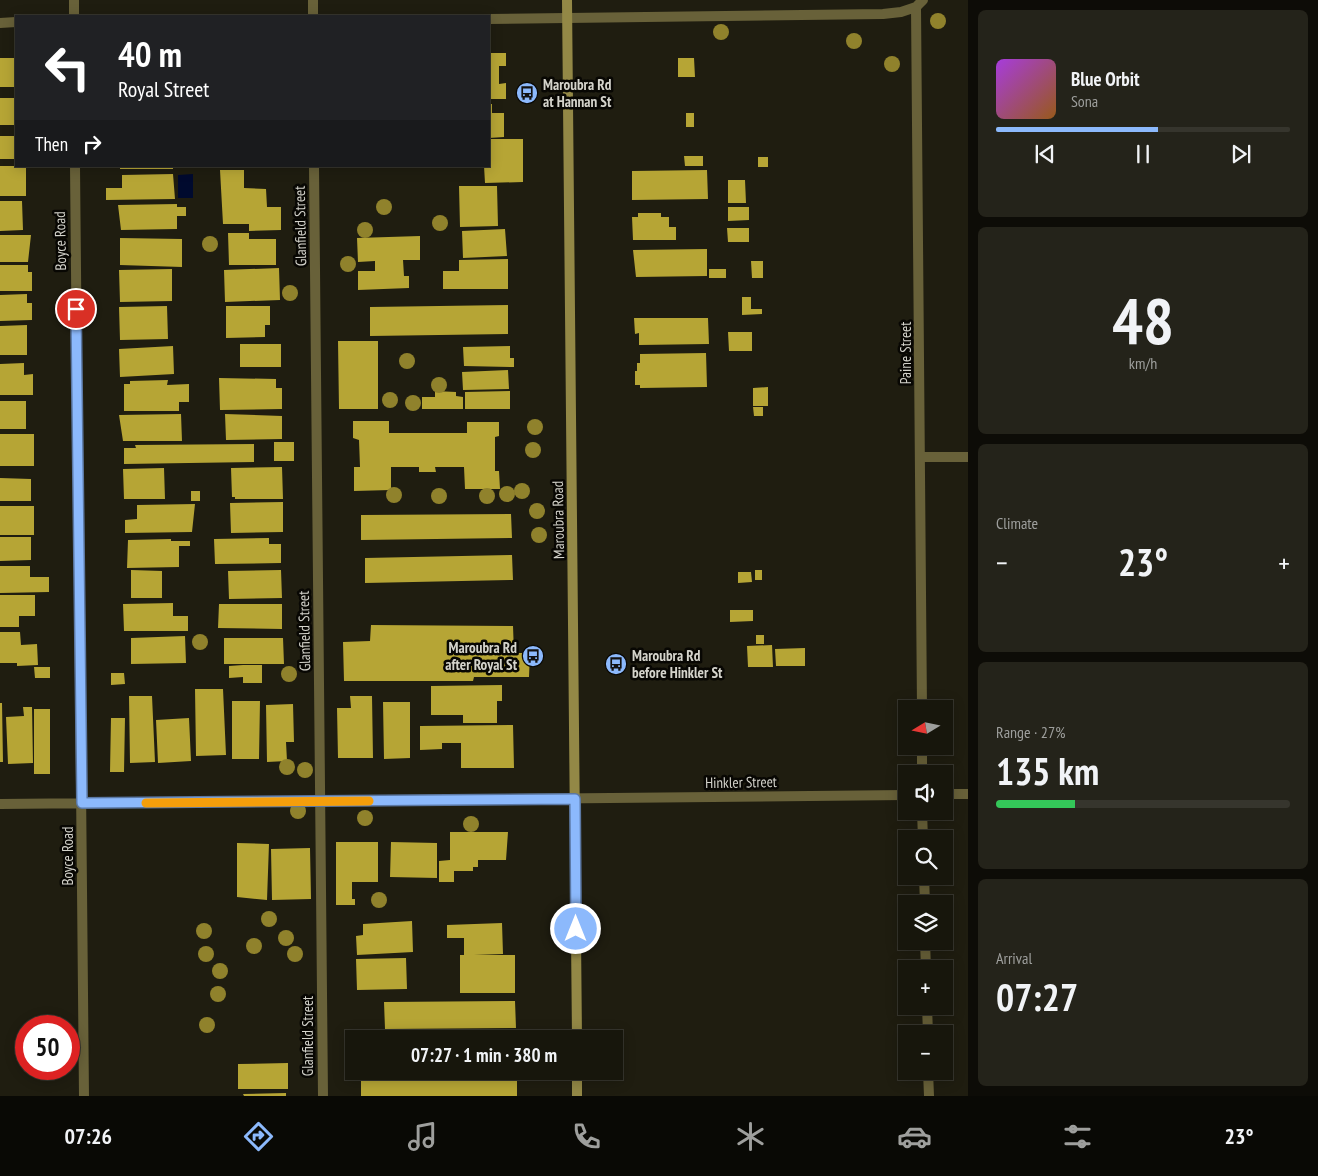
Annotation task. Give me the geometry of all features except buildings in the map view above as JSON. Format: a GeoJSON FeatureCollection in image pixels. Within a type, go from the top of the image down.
{"type":"FeatureCollection","features":[{"type":"Feature","properties":{"kind":"main road","name":"Maroubra Road"},"geometry":{"type":"LineString","coordinates":[[567,0],[577,1030]]}},
{"type":"Feature","properties":{"kind":"main road"},"geometry":{"type":"LineString","coordinates":[[577,1080],[577,1096]]}},
{"type":"Feature","properties":{"kind":"street"},"geometry":{"type":"LineString","coordinates":[[74,0],[74,15]]}},
{"type":"Feature","properties":{"kind":"street"},"geometry":{"type":"LineString","coordinates":[[313,0],[313,15]]}},
{"type":"Feature","properties":{"kind":"street"},"geometry":{"type":"LineString","coordinates":[[490,19],[883,14],[901,12],[919,3]]}},
{"type":"Feature","properties":{"kind":"street","name":"Paine Street"},"geometry":{"type":"LineString","coordinates":[[919,3],[922,700]]}},
{"type":"Feature","properties":{"kind":"street"},"geometry":{"type":"LineString","coordinates":[[0,22],[15,22]]}},
{"type":"Feature","properties":{"kind":"street","name":"Boyce Road"},"geometry":{"type":"LineString","coordinates":[[74,167],[84,1096]]}},
{"type":"Feature","properties":{"kind":"street","name":"Glanfield Street"},"geometry":{"type":"LineString","coordinates":[[314,167],[323,1096]]}},
{"type":"Feature","properties":{"kind":"street"},"geometry":{"type":"LineString","coordinates":[[920,457],[968,457]]}},
{"type":"Feature","properties":{"kind":"street"},"geometry":{"type":"LineString","coordinates":[[953,794],[968,794]]}},
{"type":"Feature","properties":{"kind":"street","name":"Hinkler Street"},"geometry":{"type":"LineString","coordinates":[[0,804],[898,795]]}},
{"type":"Feature","properties":{"kind":"street"},"geometry":{"type":"LineString","coordinates":[[928,1080],[929,1096]]}},
{"type":"Feature","properties":{"kind":"water"},"geometry":{"type":"Polygon","coordinates":[[[193,174],[193,198],[178,198],[178,175],[193,174]]]}},
{"type":"Feature","properties":{"kind":"slow traffic"},"geometry":{"type":"LineString","coordinates":[[146,803],[369,801]]}},
{"type":"Feature","properties":{"kind":"place","name":"Maroubra Rd at Hannan St"},"geometry":{"type":"Point","coordinates":[527,93]}},
{"type":"Feature","properties":{"kind":"place","name":"Maroubra Rd after Royal St"},"geometry":{"type":"Point","coordinates":[533,656]}},
{"type":"Feature","properties":{"kind":"place","name":"Maroubra Rd before Hinkler St"},"geometry":{"type":"Point","coordinates":[616,664]}},
{"type":"Feature","properties":{"kind":"route"},"geometry":{"type":"LineString","coordinates":[[76,309],[82,803],[575,799],[576,929]]}}]}
